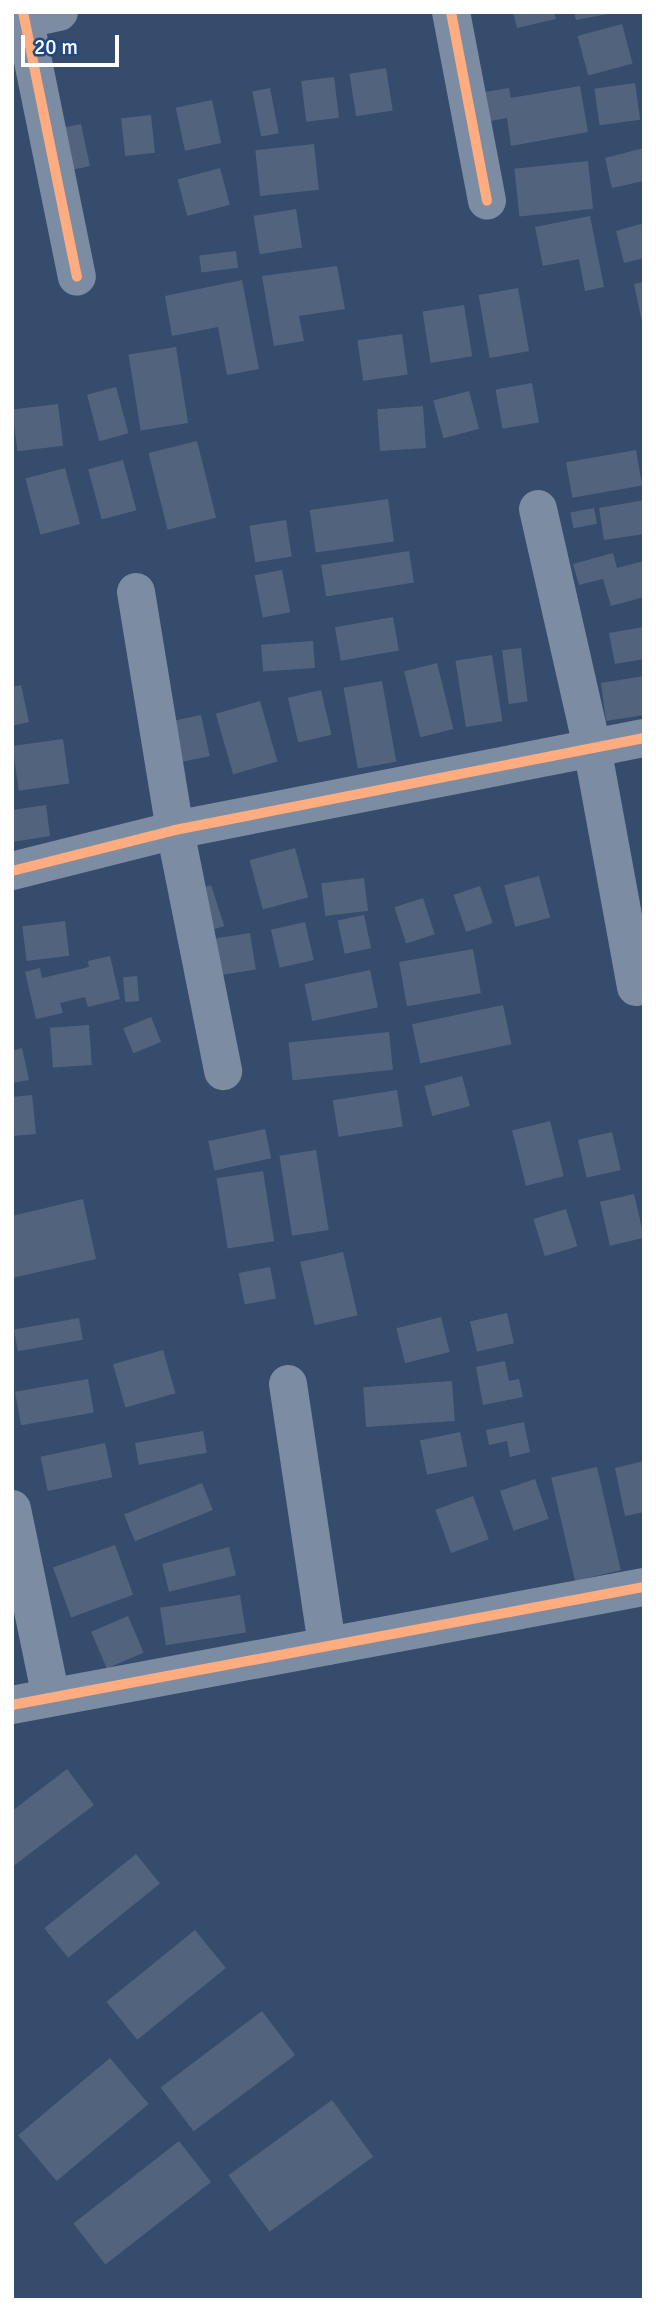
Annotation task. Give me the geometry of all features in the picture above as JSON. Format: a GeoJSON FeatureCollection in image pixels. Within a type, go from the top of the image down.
{"type":"FeatureCollection","features":[{"type":"Feature","properties":{"kind":"street"},"geometry":{"type":"LineString","coordinates":[[451,12],[487,201]]}},
{"type":"Feature","properties":{"kind":"street"},"geometry":{"type":"LineString","coordinates":[[30,16],[77,277]]}},
{"type":"Feature","properties":{"kind":"street"},"geometry":{"type":"LineString","coordinates":[[538,509],[592,747],[636,987]]}},
{"type":"Feature","properties":{"kind":"street"},"geometry":{"type":"LineString","coordinates":[[136,592],[175,830],[223,1071]]}},
{"type":"Feature","properties":{"kind":"street"},"geometry":{"type":"LineString","coordinates":[[12,870],[175,830],[644,738]]}},
{"type":"Feature","properties":{"kind":"street"},"geometry":{"type":"LineString","coordinates":[[288,1384],[327,1646]]}},
{"type":"Feature","properties":{"kind":"street"},"geometry":{"type":"LineString","coordinates":[[12,1509],[51,1697]]}},
{"type":"Feature","properties":{"kind":"street"},"geometry":{"type":"LineString","coordinates":[[12,1705],[644,1587]]}},
{"type":"Feature","properties":{"kind":"building"},"geometry":{"type":"Polygon","coordinates":[[[513,12],[554,12],[556,19],[517,28],[513,12]]]}},
{"type":"Feature","properties":{"kind":"building"},"geometry":{"type":"Polygon","coordinates":[[[574,12],[608,12],[608,14],[576,20],[574,12]]]}},
{"type":"Feature","properties":{"kind":"building"},"geometry":{"type":"Polygon","coordinates":[[[622,24],[633,64],[588,76],[578,36],[622,24]]]}},
{"type":"Feature","properties":{"kind":"building"},"geometry":{"type":"Polygon","coordinates":[[[386,68],[393,110],[356,116],[349,74],[386,68]]]}},
{"type":"Feature","properties":{"kind":"building"},"geometry":{"type":"Polygon","coordinates":[[[334,77],[339,118],[306,122],[301,81],[334,77]]]}},
{"type":"Feature","properties":{"kind":"building"},"geometry":{"type":"Polygon","coordinates":[[[635,83],[640,120],[600,125],[594,89],[635,83]]]}},
{"type":"Feature","properties":{"kind":"building"},"geometry":{"type":"Polygon","coordinates":[[[580,86],[588,132],[511,146],[507,118],[479,123],[473,94],[509,88],[511,98],[580,86]]]}},
{"type":"Feature","properties":{"kind":"building"},"geometry":{"type":"Polygon","coordinates":[[[270,88],[279,133],[261,137],[252,91],[270,88]]]}},
{"type":"Feature","properties":{"kind":"building"},"geometry":{"type":"Polygon","coordinates":[[[212,100],[221,143],[185,151],[176,108],[212,100]]]}},
{"type":"Feature","properties":{"kind":"building"},"geometry":{"type":"Polygon","coordinates":[[[151,115],[155,153],[125,156],[121,118],[151,115]]]}},
{"type":"Feature","properties":{"kind":"building"},"geometry":{"type":"Polygon","coordinates":[[[81,124],[90,166],[63,172],[54,130],[81,124]]]}},
{"type":"Feature","properties":{"kind":"building"},"geometry":{"type":"Polygon","coordinates":[[[314,144],[319,190],[260,196],[255,150],[314,144]]]}},
{"type":"Feature","properties":{"kind":"building"},"geometry":{"type":"Polygon","coordinates":[[[644,148],[644,181],[612,188],[605,158],[644,148]]]}},
{"type":"Feature","properties":{"kind":"building"},"geometry":{"type":"Polygon","coordinates":[[[588,161],[593,209],[519,216],[514,169],[588,161]]]}},
{"type":"Feature","properties":{"kind":"building"},"geometry":{"type":"Polygon","coordinates":[[[220,168],[230,205],[187,216],[177,179],[220,168]]]}},
{"type":"Feature","properties":{"kind":"building"},"geometry":{"type":"Polygon","coordinates":[[[296,209],[302,248],[260,254],[254,216],[296,209]]]}},
{"type":"Feature","properties":{"kind":"building"},"geometry":{"type":"Polygon","coordinates":[[[590,216],[604,287],[585,291],[579,259],[543,266],[535,227],[590,216]]]}},
{"type":"Feature","properties":{"kind":"building"},"geometry":{"type":"Polygon","coordinates":[[[644,223],[644,258],[624,263],[616,231],[644,223]]]}},
{"type":"Feature","properties":{"kind":"building"},"geometry":{"type":"Polygon","coordinates":[[[236,251],[238,268],[201,272],[199,256],[236,251]]]}},
{"type":"Feature","properties":{"kind":"building"},"geometry":{"type":"Polygon","coordinates":[[[337,266],[345,309],[299,316],[304,341],[274,346],[262,276],[337,266]]]}},
{"type":"Feature","properties":{"kind":"building"},"geometry":{"type":"Polygon","coordinates":[[[242,280],[259,369],[227,375],[218,327],[172,336],[165,296],[242,280]]]}},
{"type":"Feature","properties":{"kind":"building"},"geometry":{"type":"Polygon","coordinates":[[[644,282],[644,327],[643,327],[634,284],[644,282]]]}},
{"type":"Feature","properties":{"kind":"building"},"geometry":{"type":"Polygon","coordinates":[[[518,288],[529,351],[490,358],[479,295],[518,288]]]}},
{"type":"Feature","properties":{"kind":"building"},"geometry":{"type":"Polygon","coordinates":[[[464,305],[472,356],[431,363],[423,312],[464,305]]]}},
{"type":"Feature","properties":{"kind":"building"},"geometry":{"type":"Polygon","coordinates":[[[402,334],[408,375],[363,381],[357,340],[402,334]]]}},
{"type":"Feature","properties":{"kind":"building"},"geometry":{"type":"Polygon","coordinates":[[[176,347],[188,423],[141,431],[129,355],[176,347]]]}},
{"type":"Feature","properties":{"kind":"building"},"geometry":{"type":"Polygon","coordinates":[[[532,383],[539,422],[503,429],[496,389],[532,383]]]}},
{"type":"Feature","properties":{"kind":"building"},"geometry":{"type":"Polygon","coordinates":[[[116,387],[128,433],[99,441],[87,395],[116,387]]]}},
{"type":"Feature","properties":{"kind":"building"},"geometry":{"type":"Polygon","coordinates":[[[469,391],[479,429],[443,438],[433,401],[469,391]]]}},
{"type":"Feature","properties":{"kind":"building"},"geometry":{"type":"Polygon","coordinates":[[[58,404],[63,446],[17,451],[12,410],[58,404]]]}},
{"type":"Feature","properties":{"kind":"building"},"geometry":{"type":"Polygon","coordinates":[[[423,406],[426,448],[380,451],[377,409],[423,406]]]}},
{"type":"Feature","properties":{"kind":"building"},"geometry":{"type":"Polygon","coordinates":[[[197,441],[216,518],[168,530],[148,453],[197,441]]]}},
{"type":"Feature","properties":{"kind":"building"},"geometry":{"type":"Polygon","coordinates":[[[636,450],[642,485],[572,498],[566,462],[636,450]]]}},
{"type":"Feature","properties":{"kind":"building"},"geometry":{"type":"Polygon","coordinates":[[[123,460],[136,510],[102,520],[88,469],[123,460]]]}},
{"type":"Feature","properties":{"kind":"building"},"geometry":{"type":"Polygon","coordinates":[[[65,468],[80,524],[40,535],[25,479],[65,468]]]}},
{"type":"Feature","properties":{"kind":"building"},"geometry":{"type":"Polygon","coordinates":[[[388,499],[394,542],[316,553],[310,510],[388,499]]]}},
{"type":"Feature","properties":{"kind":"building"},"geometry":{"type":"Polygon","coordinates":[[[644,500],[644,534],[604,540],[599,508],[644,500]]]}},
{"type":"Feature","properties":{"kind":"building"},"geometry":{"type":"Polygon","coordinates":[[[594,508],[597,524],[573,528],[570,513],[594,508]]]}},
{"type":"Feature","properties":{"kind":"building"},"geometry":{"type":"Polygon","coordinates":[[[286,520],[292,557],[255,562],[249,526],[286,520]]]}},
{"type":"Feature","properties":{"kind":"building"},"geometry":{"type":"Polygon","coordinates":[[[409,551],[414,583],[326,597],[321,565],[409,551]]]}},
{"type":"Feature","properties":{"kind":"building"},"geometry":{"type":"Polygon","coordinates":[[[613,553],[617,568],[644,561],[644,597],[611,606],[603,579],[579,585],[573,564],[613,553]]]}},
{"type":"Feature","properties":{"kind":"building"},"geometry":{"type":"Polygon","coordinates":[[[282,570],[290,612],[263,618],[255,575],[282,570]]]}},
{"type":"Feature","properties":{"kind":"building"},"geometry":{"type":"Polygon","coordinates":[[[393,617],[399,650],[341,661],[335,627],[393,617]]]}},
{"type":"Feature","properties":{"kind":"building"},"geometry":{"type":"Polygon","coordinates":[[[644,627],[644,659],[615,664],[609,633],[644,627]]]}},
{"type":"Feature","properties":{"kind":"building"},"geometry":{"type":"Polygon","coordinates":[[[313,641],[315,668],[263,672],[261,645],[313,641]]]}},
{"type":"Feature","properties":{"kind":"building"},"geometry":{"type":"Polygon","coordinates":[[[521,648],[528,702],[509,704],[502,650],[521,648]]]}},
{"type":"Feature","properties":{"kind":"building"},"geometry":{"type":"Polygon","coordinates":[[[492,655],[502,721],[466,727],[455,661],[492,655]]]}},
{"type":"Feature","properties":{"kind":"building"},"geometry":{"type":"Polygon","coordinates":[[[437,663],[453,729],[420,737],[404,671],[437,663]]]}},
{"type":"Feature","properties":{"kind":"building"},"geometry":{"type":"Polygon","coordinates":[[[644,676],[644,715],[606,721],[601,683],[644,676]]]}},
{"type":"Feature","properties":{"kind":"building"},"geometry":{"type":"Polygon","coordinates":[[[382,681],[396,762],[358,769],[344,688],[382,681]]]}},
{"type":"Feature","properties":{"kind":"building"},"geometry":{"type":"Polygon","coordinates":[[[21,685],[29,722],[12,726],[12,687],[21,685]]]}},
{"type":"Feature","properties":{"kind":"building"},"geometry":{"type":"Polygon","coordinates":[[[321,690],[331,735],[298,742],[288,698],[321,690]]]}},
{"type":"Feature","properties":{"kind":"building"},"geometry":{"type":"Polygon","coordinates":[[[260,701],[277,762],[233,774],[216,714],[260,701]]]}},
{"type":"Feature","properties":{"kind":"building"},"geometry":{"type":"Polygon","coordinates":[[[201,715],[210,756],[175,763],[167,722],[201,715]]]}},
{"type":"Feature","properties":{"kind":"building"},"geometry":{"type":"Polygon","coordinates":[[[63,739],[69,784],[19,791],[12,746],[63,739]]]}},
{"type":"Feature","properties":{"kind":"building"},"geometry":{"type":"Polygon","coordinates":[[[46,805],[50,836],[12,842],[12,810],[46,805]]]}},
{"type":"Feature","properties":{"kind":"building"},"geometry":{"type":"Polygon","coordinates":[[[295,848],[308,897],[263,909],[250,860],[295,848]]]}},
{"type":"Feature","properties":{"kind":"building"},"geometry":{"type":"Polygon","coordinates":[[[539,876],[550,918],[515,927],[504,885],[539,876]]]}},
{"type":"Feature","properties":{"kind":"building"},"geometry":{"type":"Polygon","coordinates":[[[364,878],[368,911],[325,916],[321,883],[364,878]]]}},
{"type":"Feature","properties":{"kind":"building"},"geometry":{"type":"Polygon","coordinates":[[[211,885],[224,926],[207,931],[194,891],[211,885]]]}},
{"type":"Feature","properties":{"kind":"building"},"geometry":{"type":"Polygon","coordinates":[[[480,886],[493,923],[466,932],[454,895],[480,886]]]}},
{"type":"Feature","properties":{"kind":"building"},"geometry":{"type":"Polygon","coordinates":[[[423,898],[435,934],[406,943],[394,907],[423,898]]]}},
{"type":"Feature","properties":{"kind":"building"},"geometry":{"type":"Polygon","coordinates":[[[364,915],[371,948],[345,954],[338,921],[364,915]]]}},
{"type":"Feature","properties":{"kind":"building"},"geometry":{"type":"Polygon","coordinates":[[[65,921],[69,956],[27,961],[22,926],[65,921]]]}},
{"type":"Feature","properties":{"kind":"building"},"geometry":{"type":"Polygon","coordinates":[[[305,922],[314,960],[280,968],[271,930],[305,922]]]}},
{"type":"Feature","properties":{"kind":"building"},"geometry":{"type":"Polygon","coordinates":[[[250,933],[256,970],[211,977],[206,940],[250,933]]]}},
{"type":"Feature","properties":{"kind":"building"},"geometry":{"type":"Polygon","coordinates":[[[473,949],[481,993],[407,1006],[399,962],[473,949]]]}},
{"type":"Feature","properties":{"kind":"building"},"geometry":{"type":"Polygon","coordinates":[[[110,956],[120,999],[88,1007],[85,997],[60,1003],[63,1013],[36,1019],[25,972],[40,968],[42,978],[89,967],[88,961],[110,956]]]}},
{"type":"Feature","properties":{"kind":"building"},"geometry":{"type":"Polygon","coordinates":[[[370,970],[378,1007],[312,1021],[304,984],[370,970]]]}},
{"type":"Feature","properties":{"kind":"building"},"geometry":{"type":"Polygon","coordinates":[[[137,976],[139,1001],[125,1002],[123,977],[137,976]]]}},
{"type":"Feature","properties":{"kind":"building"},"geometry":{"type":"Polygon","coordinates":[[[503,1005],[511,1044],[420,1063],[412,1024],[503,1005]]]}},
{"type":"Feature","properties":{"kind":"building"},"geometry":{"type":"Polygon","coordinates":[[[151,1017],[161,1042],[133,1053],[123,1028],[151,1017]]]}},
{"type":"Feature","properties":{"kind":"building"},"geometry":{"type":"Polygon","coordinates":[[[89,1025],[92,1065],[53,1068],[50,1028],[89,1025]]]}},
{"type":"Feature","properties":{"kind":"building"},"geometry":{"type":"Polygon","coordinates":[[[389,1032],[393,1070],[293,1080],[289,1043],[389,1032]]]}},
{"type":"Feature","properties":{"kind":"building"},"geometry":{"type":"Polygon","coordinates":[[[22,1048],[29,1080],[12,1083],[12,1051],[22,1048]]]}},
{"type":"Feature","properties":{"kind":"building"},"geometry":{"type":"Polygon","coordinates":[[[462,1076],[470,1106],[432,1116],[424,1086],[462,1076]]]}},
{"type":"Feature","properties":{"kind":"building"},"geometry":{"type":"Polygon","coordinates":[[[397,1090],[403,1127],[339,1137],[333,1100],[397,1090]]]}},
{"type":"Feature","properties":{"kind":"building"},"geometry":{"type":"Polygon","coordinates":[[[32,1095],[36,1134],[12,1136],[12,1097],[32,1095]]]}},
{"type":"Feature","properties":{"kind":"building"},"geometry":{"type":"Polygon","coordinates":[[[550,1121],[564,1176],[526,1186],[512,1130],[550,1121]]]}},
{"type":"Feature","properties":{"kind":"building"},"geometry":{"type":"Polygon","coordinates":[[[265,1129],[271,1158],[215,1170],[208,1141],[265,1129]]]}},
{"type":"Feature","properties":{"kind":"building"},"geometry":{"type":"Polygon","coordinates":[[[612,1132],[621,1170],[587,1178],[578,1140],[612,1132]]]}},
{"type":"Feature","properties":{"kind":"building"},"geometry":{"type":"Polygon","coordinates":[[[316,1150],[329,1230],[292,1236],[279,1156],[316,1150]]]}},
{"type":"Feature","properties":{"kind":"building"},"geometry":{"type":"Polygon","coordinates":[[[263,1171],[274,1241],[228,1248],[217,1178],[263,1171]]]}},
{"type":"Feature","properties":{"kind":"building"},"geometry":{"type":"Polygon","coordinates":[[[634,1194],[644,1238],[610,1246],[600,1202],[634,1194]]]}},
{"type":"Feature","properties":{"kind":"building"},"geometry":{"type":"Polygon","coordinates":[[[83,1199],[96,1259],[12,1278],[12,1216],[83,1199]]]}},
{"type":"Feature","properties":{"kind":"building"},"geometry":{"type":"Polygon","coordinates":[[[566,1209],[577,1246],[545,1256],[533,1219],[566,1209]]]}},
{"type":"Feature","properties":{"kind":"building"},"geometry":{"type":"Polygon","coordinates":[[[343,1252],[358,1315],[315,1325],[300,1262],[343,1252]]]}},
{"type":"Feature","properties":{"kind":"building"},"geometry":{"type":"Polygon","coordinates":[[[270,1267],[276,1298],[245,1305],[239,1273],[270,1267]]]}},
{"type":"Feature","properties":{"kind":"building"},"geometry":{"type":"Polygon","coordinates":[[[507,1313],[514,1343],[477,1352],[470,1322],[507,1313]]]}},
{"type":"Feature","properties":{"kind":"building"},"geometry":{"type":"Polygon","coordinates":[[[441,1317],[450,1352],[405,1363],[396,1328],[441,1317]]]}},
{"type":"Feature","properties":{"kind":"building"},"geometry":{"type":"Polygon","coordinates":[[[79,1318],[83,1340],[18,1351],[14,1329],[79,1318]]]}},
{"type":"Feature","properties":{"kind":"building"},"geometry":{"type":"Polygon","coordinates":[[[163,1350],[175,1393],[125,1408],[113,1364],[163,1350]]]}},
{"type":"Feature","properties":{"kind":"building"},"geometry":{"type":"Polygon","coordinates":[[[505,1361],[509,1381],[519,1379],[523,1397],[483,1405],[476,1367],[505,1361]]]}},
{"type":"Feature","properties":{"kind":"building"},"geometry":{"type":"Polygon","coordinates":[[[88,1379],[94,1412],[21,1425],[15,1392],[88,1379]]]}},
{"type":"Feature","properties":{"kind":"building"},"geometry":{"type":"Polygon","coordinates":[[[452,1381],[455,1421],[366,1427],[363,1387],[452,1381]]]}},
{"type":"Feature","properties":{"kind":"building"},"geometry":{"type":"Polygon","coordinates":[[[524,1422],[530,1452],[510,1457],[507,1441],[489,1445],[486,1430],[524,1422]]]}},
{"type":"Feature","properties":{"kind":"building"},"geometry":{"type":"Polygon","coordinates":[[[203,1431],[207,1453],[139,1465],[135,1443],[203,1431]]]}},
{"type":"Feature","properties":{"kind":"building"},"geometry":{"type":"Polygon","coordinates":[[[460,1432],[467,1466],[427,1475],[420,1441],[460,1432]]]}},
{"type":"Feature","properties":{"kind":"building"},"geometry":{"type":"Polygon","coordinates":[[[105,1443],[112,1477],[48,1491],[40,1457],[105,1443]]]}},
{"type":"Feature","properties":{"kind":"building"},"geometry":{"type":"Polygon","coordinates":[[[644,1461],[644,1512],[625,1516],[615,1468],[644,1461]]]}},
{"type":"Feature","properties":{"kind":"building"},"geometry":{"type":"Polygon","coordinates":[[[597,1467],[621,1570],[575,1581],[551,1478],[597,1467]]]}},
{"type":"Feature","properties":{"kind":"building"},"geometry":{"type":"Polygon","coordinates":[[[535,1479],[549,1519],[514,1531],[500,1491],[535,1479]]]}},
{"type":"Feature","properties":{"kind":"building"},"geometry":{"type":"Polygon","coordinates":[[[202,1483],[213,1510],[135,1541],[124,1514],[202,1483]]]}},
{"type":"Feature","properties":{"kind":"building"},"geometry":{"type":"Polygon","coordinates":[[[473,1496],[489,1539],[451,1553],[435,1510],[473,1496]]]}},
{"type":"Feature","properties":{"kind":"building"},"geometry":{"type":"Polygon","coordinates":[[[115,1545],[133,1595],[71,1617],[53,1568],[115,1545]]]}},
{"type":"Feature","properties":{"kind":"building"},"geometry":{"type":"Polygon","coordinates":[[[229,1547],[236,1575],[169,1592],[162,1564],[229,1547]]]}},
{"type":"Feature","properties":{"kind":"building"},"geometry":{"type":"Polygon","coordinates":[[[240,1595],[246,1633],[166,1645],[160,1608],[240,1595]]]}},
{"type":"Feature","properties":{"kind":"building"},"geometry":{"type":"Polygon","coordinates":[[[128,1616],[144,1653],[107,1668],[91,1632],[128,1616]]]}},
{"type":"Feature","properties":{"kind":"building"},"geometry":{"type":"Polygon","coordinates":[[[67,1769],[94,1805],[12,1867],[12,1811],[67,1769]]]}},
{"type":"Feature","properties":{"kind":"building"},"geometry":{"type":"Polygon","coordinates":[[[136,1854],[160,1884],[68,1958],[44,1928],[136,1854]]]}},
{"type":"Feature","properties":{"kind":"building"},"geometry":{"type":"Polygon","coordinates":[[[195,1930],[226,1968],[137,2040],[106,2002],[195,1930]]]}},
{"type":"Feature","properties":{"kind":"building"},"geometry":{"type":"Polygon","coordinates":[[[262,2011],[295,2055],[194,2131],[161,2087],[262,2011]]]}},
{"type":"Feature","properties":{"kind":"building"},"geometry":{"type":"Polygon","coordinates":[[[110,2058],[149,2104],[57,2181],[18,2135],[110,2058]]]}},
{"type":"Feature","properties":{"kind":"building"},"geometry":{"type":"Polygon","coordinates":[[[332,2100],[373,2157],[270,2232],[228,2175],[332,2100]]]}},
{"type":"Feature","properties":{"kind":"building"},"geometry":{"type":"Polygon","coordinates":[[[179,2141],[211,2182],[105,2264],[73,2223],[179,2141]]]}},
{"type":"Feature","properties":{"kind":"cycle path"},"geometry":{"type":"LineString","coordinates":[[23,12],[77,277]]}},
{"type":"Feature","properties":{"kind":"cycle path"},"geometry":{"type":"LineString","coordinates":[[451,12],[487,201]]}},
{"type":"Feature","properties":{"kind":"cycle path"},"geometry":{"type":"LineString","coordinates":[[12,871],[175,830],[644,738]]}},
{"type":"Feature","properties":{"kind":"cycle path"},"geometry":{"type":"LineString","coordinates":[[12,1705],[644,1587]]}}]}
